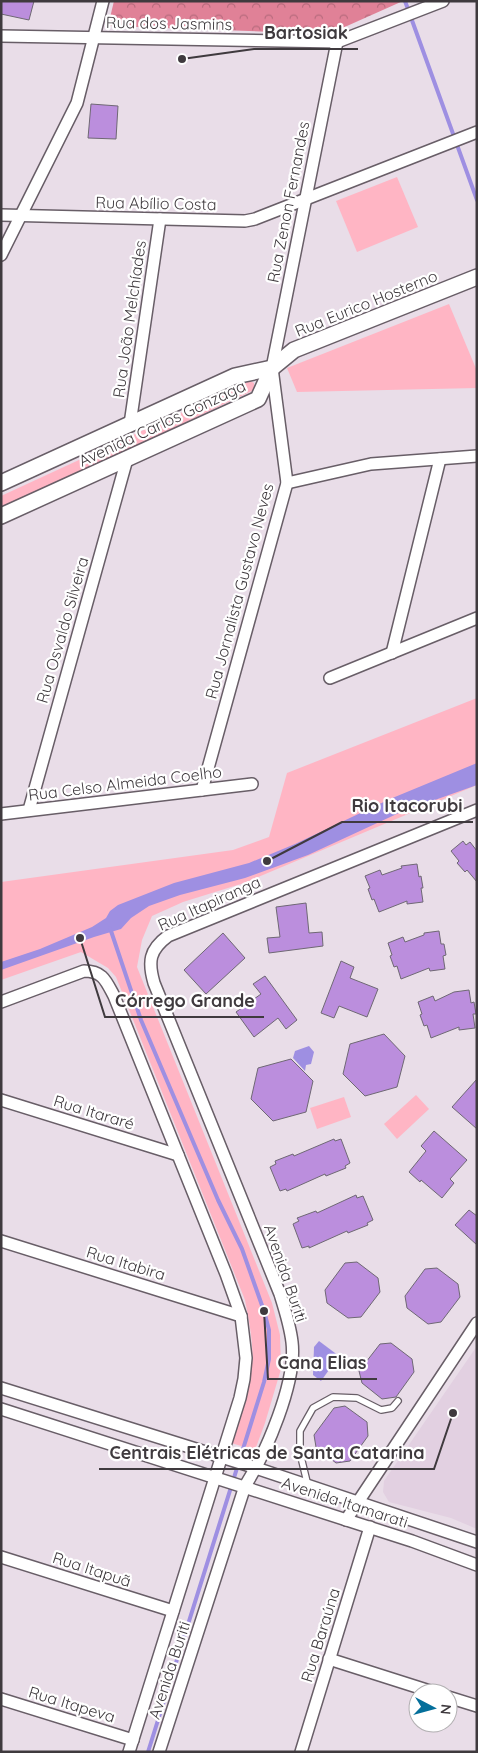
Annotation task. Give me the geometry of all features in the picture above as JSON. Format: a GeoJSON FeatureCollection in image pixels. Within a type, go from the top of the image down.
{"type":"FeatureCollection","features":[{"type":"Feature","properties":{"kind":"street"},"geometry":{"type":"LineString","coordinates":[[1,255],[77,103],[103,1]]}},
{"type":"Feature","properties":{"kind":"street"},"geometry":{"type":"LineString","coordinates":[[337,42],[443,1]]}},
{"type":"Feature","properties":{"kind":"street","name":"Rua dos Jasmins"},"geometry":{"type":"LineString","coordinates":[[1,36],[337,42]]}},
{"type":"Feature","properties":{"kind":"street","name":"Rua Zenon Fernandes"},"geometry":{"type":"LineString","coordinates":[[272,368],[337,42]]}},
{"type":"Feature","properties":{"kind":"street","name":"Rua Abílio Costa"},"geometry":{"type":"LineString","coordinates":[[1,215],[245,221],[306,200],[477,132]]}},
{"type":"Feature","properties":{"kind":"street","name":"Rua João Melchíades"},"geometry":{"type":"LineString","coordinates":[[130,424],[160,219]]}},
{"type":"Feature","properties":{"kind":"street","name":"Rua Eurico Hosterno"},"geometry":{"type":"LineString","coordinates":[[272,368],[294,350],[477,277]]}},
{"type":"Feature","properties":{"kind":"street","name":"Avenida Carlos Gonzaga"},"geometry":{"type":"LineString","coordinates":[[1,483],[235,376],[272,368]]}},
{"type":"Feature","properties":{"kind":"street","name":"Avenida Carlos Gonzaga"},"geometry":{"type":"LineString","coordinates":[[1,516],[258,399],[272,368]]}},
{"type":"Feature","properties":{"kind":"street","name":"Rua Jornalista Gustavo Neves"},"geometry":{"type":"LineString","coordinates":[[202,790],[287,483],[272,368]]}},
{"type":"Feature","properties":{"kind":"street"},"geometry":{"type":"LineString","coordinates":[[287,483],[371,464],[477,456]]}},
{"type":"Feature","properties":{"kind":"street","name":"Rua Osvaldo Silveira"},"geometry":{"type":"LineString","coordinates":[[29,810],[127,459]]}},
{"type":"Feature","properties":{"kind":"street"},"geometry":{"type":"LineString","coordinates":[[392,653],[440,459]]}},
{"type":"Feature","properties":{"kind":"street"},"geometry":{"type":"LineString","coordinates":[[330,678],[477,618]]}},
{"type":"Feature","properties":{"kind":"street","name":"Rua Celso Almeida Coelho"},"geometry":{"type":"LineString","coordinates":[[1,814],[252,784]]}},
{"type":"Feature","properties":{"kind":"street","name":"Rua Itapiranga"},"geometry":{"type":"LineString","coordinates":[[153,951],[158,943],[168,936],[477,810]]}},
{"type":"Feature","properties":{"kind":"street","name":"Avenida Buriti"},"geometry":{"type":"LineString","coordinates":[[153,951],[151,966],[154,983],[277,1286],[287,1318],[292,1343],[292,1368],[286,1394],[242,1485],[162,1751]]}},
{"type":"Feature","properties":{"kind":"street","name":"Avenida Buriti"},"geometry":{"type":"LineString","coordinates":[[1,1002],[84,971],[100,974],[107,982],[226,1274],[240,1316],[246,1358],[244,1379],[217,1478],[129,1752]]}},
{"type":"Feature","properties":{"kind":"street","name":"Rua Itararé"},"geometry":{"type":"LineString","coordinates":[[1,1100],[178,1155]]}},
{"type":"Feature","properties":{"kind":"street","name":"Rua Itabira"},"geometry":{"type":"LineString","coordinates":[[1,1241],[240,1316]]}},
{"type":"Feature","properties":{"kind":"street"},"geometry":{"type":"LineString","coordinates":[[346,1520],[477,1324]]}},
{"type":"Feature","properties":{"kind":"street","name":"Avenida Itamarati"},"geometry":{"type":"LineString","coordinates":[[1,1388],[252,1467],[477,1542]]}},
{"type":"Feature","properties":{"kind":"street","name":"Avenida Itamarati"},"geometry":{"type":"LineString","coordinates":[[1,1409],[242,1485],[412,1541],[477,1565]]}},
{"type":"Feature","properties":{"kind":"street","name":"Rua Baraúna"},"geometry":{"type":"LineString","coordinates":[[300,1752],[370,1528]]}},
{"type":"Feature","properties":{"kind":"street","name":"Rua Itapuã"},"geometry":{"type":"LineString","coordinates":[[1,1557],[173,1612]]}},
{"type":"Feature","properties":{"kind":"street"},"geometry":{"type":"LineString","coordinates":[[329,1660],[408,1684]]}},
{"type":"Feature","properties":{"kind":"street","name":"Rua Itapeva"},"geometry":{"type":"LineString","coordinates":[[1,1699],[132,1740]]}},
{"type":"Feature","properties":{"kind":"street"},"geometry":{"type":"LineString","coordinates":[[458,1700],[477,1706]]}},
{"type":"Feature","properties":{"kind":"lane"},"geometry":{"type":"LineString","coordinates":[[308,1486],[300,1453],[300,1431],[313,1408],[333,1397],[357,1398],[381,1410],[392,1408],[398,1400]]}},
{"type":"Feature","properties":{"kind":"shaded area"},"geometry":{"type":"Polygon","coordinates":[[[397,177],[418,227],[357,252],[336,201],[397,177]]]}},
{"type":"Feature","properties":{"kind":"shaded area"},"geometry":{"type":"Polygon","coordinates":[[[449,304],[477,371],[477,388],[297,392],[287,368],[449,304]]]}},
{"type":"Feature","properties":{"kind":"shaded area"},"geometry":{"type":"Polygon","coordinates":[[[250,381],[254,383],[254,390],[1,509],[1,496],[250,381]]]}},
{"type":"Feature","properties":{"kind":"shaded area"},"geometry":{"type":"Polygon","coordinates":[[[477,698],[477,785],[244,883],[183,902],[152,916],[142,940],[137,967],[272,1303],[280,1335],[281,1369],[255,1450],[231,1443],[246,1395],[252,1365],[252,1341],[245,1300],[116,977],[108,968],[81,952],[1,980],[1,882],[233,850],[269,837],[287,773],[477,698]]]}},
{"type":"Feature","properties":{"kind":"shaded area"},"geometry":{"type":"Polygon","coordinates":[[[477,763],[477,785],[401,812],[308,855],[245,878],[180,895],[149,906],[131,918],[121,929],[1,970],[1,962],[40,949],[92,927],[106,918],[110,911],[118,905],[174,883],[249,863],[295,844],[390,799],[477,763]]]}},
{"type":"Feature","properties":{"kind":"shaded area"},"geometry":{"type":"Polygon","coordinates":[[[309,1046],[314,1052],[311,1064],[306,1065],[305,1071],[293,1058],[295,1051],[309,1046]]]}},
{"type":"Feature","properties":{"kind":"shaded area"},"geometry":{"type":"Polygon","coordinates":[[[416,1095],[429,1109],[397,1139],[384,1124],[416,1095]]]}},
{"type":"Feature","properties":{"kind":"shaded area"},"geometry":{"type":"Polygon","coordinates":[[[344,1097],[351,1117],[317,1129],[310,1108],[344,1097]]]}},
{"type":"Feature","properties":{"kind":"shaded area"},"geometry":{"type":"Polygon","coordinates":[[[319,1341],[339,1356],[321,1381],[313,1375],[314,1347],[319,1341]]]}},
{"type":"Feature","properties":{"kind":"shaded area"},"geometry":{"type":"Polygon","coordinates":[[[477,1346],[477,1529],[451,1518],[389,1502],[383,1492],[384,1481],[477,1346]]]}},
{"type":"Feature","properties":{"kind":"green space"},"geometry":{"type":"Polygon","coordinates":[[[114,1],[403,1],[329,34],[108,26],[114,1]]]}},
{"type":"Feature","properties":{"kind":"building"},"geometry":{"type":"Polygon","coordinates":[[[1,1],[34,1],[29,20],[1,14],[1,1]]]}},
{"type":"Feature","properties":{"kind":"building"},"geometry":{"type":"Polygon","coordinates":[[[91,104],[118,106],[116,139],[88,138],[91,104]]]}},
{"type":"Feature","properties":{"kind":"building"},"geometry":{"type":"Polygon","coordinates":[[[463,841],[466,845],[470,842],[477,851],[477,882],[467,870],[465,872],[457,863],[459,861],[451,851],[463,841]]]}},
{"type":"Feature","properties":{"kind":"building"},"geometry":{"type":"Polygon","coordinates":[[[417,864],[423,888],[421,888],[423,902],[407,904],[407,901],[379,912],[374,899],[372,900],[365,876],[380,870],[382,875],[402,868],[401,866],[417,864]]]}},
{"type":"Feature","properties":{"kind":"building"},"geometry":{"type":"Polygon","coordinates":[[[306,903],[309,933],[322,932],[323,946],[269,953],[267,938],[280,937],[276,907],[306,903]]]}},
{"type":"Feature","properties":{"kind":"building"},"geometry":{"type":"Polygon","coordinates":[[[439,931],[441,944],[444,944],[446,955],[443,956],[445,969],[430,971],[429,968],[401,979],[397,966],[394,967],[390,956],[392,955],[388,943],[403,937],[405,942],[424,935],[424,933],[439,931]]]}},
{"type":"Feature","properties":{"kind":"building"},"geometry":{"type":"Polygon","coordinates":[[[223,933],[245,958],[206,994],[184,970],[223,933]]]}},
{"type":"Feature","properties":{"kind":"building"},"geometry":{"type":"Polygon","coordinates":[[[341,961],[354,967],[350,978],[378,989],[367,1017],[339,1006],[334,1018],[321,1013],[341,961]]]}},
{"type":"Feature","properties":{"kind":"building"},"geometry":{"type":"Polygon","coordinates":[[[265,976],[297,1020],[286,1029],[278,1018],[254,1037],[236,1012],[261,994],[253,984],[265,976]]]}},
{"type":"Feature","properties":{"kind":"building"},"geometry":{"type":"Polygon","coordinates":[[[469,990],[471,1003],[474,1002],[476,1014],[473,1014],[475,1028],[459,1030],[459,1027],[431,1038],[427,1025],[424,1026],[420,1015],[422,1014],[418,1002],[433,996],[435,1001],[454,992],[469,990]]]}},
{"type":"Feature","properties":{"kind":"building"},"geometry":{"type":"Polygon","coordinates":[[[384,1034],[405,1056],[397,1087],[365,1096],[343,1074],[350,1044],[384,1034]]]}},
{"type":"Feature","properties":{"kind":"building"},"geometry":{"type":"Polygon","coordinates":[[[291,1059],[313,1081],[306,1112],[273,1121],[251,1099],[258,1068],[291,1059]]]}},
{"type":"Feature","properties":{"kind":"building"},"geometry":{"type":"Polygon","coordinates":[[[477,1079],[477,1129],[452,1107],[477,1079]]]}},
{"type":"Feature","properties":{"kind":"building"},"geometry":{"type":"Polygon","coordinates":[[[434,1131],[467,1160],[450,1179],[454,1183],[442,1198],[409,1172],[426,1151],[421,1146],[434,1131]]]}},
{"type":"Feature","properties":{"kind":"building"},"geometry":{"type":"Polygon","coordinates":[[[334,1139],[335,1141],[341,1139],[350,1163],[345,1166],[346,1168],[326,1176],[325,1174],[287,1191],[286,1189],[280,1191],[270,1167],[276,1164],[275,1161],[293,1154],[294,1156],[334,1139]]]}},
{"type":"Feature","properties":{"kind":"building"},"geometry":{"type":"Polygon","coordinates":[[[356,1195],[357,1198],[363,1196],[373,1220],[367,1223],[368,1225],[348,1233],[347,1231],[309,1248],[309,1246],[302,1248],[293,1224],[299,1221],[297,1218],[316,1211],[317,1213],[356,1195]]]}},
{"type":"Feature","properties":{"kind":"building"},"geometry":{"type":"Polygon","coordinates":[[[469,1210],[477,1216],[477,1245],[455,1225],[469,1210]]]}},
{"type":"Feature","properties":{"kind":"building"},"geometry":{"type":"Polygon","coordinates":[[[357,1262],[378,1278],[380,1292],[361,1317],[348,1318],[327,1303],[325,1290],[345,1263],[357,1262]]]}},
{"type":"Feature","properties":{"kind":"building"},"geometry":{"type":"Polygon","coordinates":[[[437,1268],[458,1284],[460,1297],[441,1322],[428,1324],[407,1308],[405,1296],[425,1269],[437,1268]]]}},
{"type":"Feature","properties":{"kind":"building"},"geometry":{"type":"Polygon","coordinates":[[[391,1343],[412,1359],[414,1372],[396,1397],[382,1399],[362,1383],[359,1371],[380,1344],[391,1343]]]}},
{"type":"Feature","properties":{"kind":"building"},"geometry":{"type":"Polygon","coordinates":[[[345,1406],[367,1422],[368,1436],[350,1461],[336,1463],[316,1447],[314,1435],[334,1408],[345,1406]]]}},
{"type":"Feature","properties":{"kind":"waterway"},"geometry":{"type":"LineString","coordinates":[[405,1],[477,200]]}},
{"type":"Feature","properties":{"kind":"waterway"},"geometry":{"type":"LineString","coordinates":[[110,928],[141,1020],[218,1200],[242,1249],[269,1330],[269,1359],[264,1382],[148,1752]]}},
{"type":"Feature","properties":{"kind":"place","name":"Bartosiak"},"geometry":{"type":"Point","coordinates":[182,59]}},
{"type":"Feature","properties":{"kind":"place","name":"Rio Itacorubi"},"geometry":{"type":"Point","coordinates":[267,861]}},
{"type":"Feature","properties":{"kind":"place","name":"Córrego Grande"},"geometry":{"type":"Point","coordinates":[80,938]}},
{"type":"Feature","properties":{"kind":"place","name":"Cana Elias"},"geometry":{"type":"Point","coordinates":[264,1311]}},
{"type":"Feature","properties":{"kind":"place","name":"Centrais Elétricas de Santa Catarina"},"geometry":{"type":"Point","coordinates":[453,1413]}}]}
